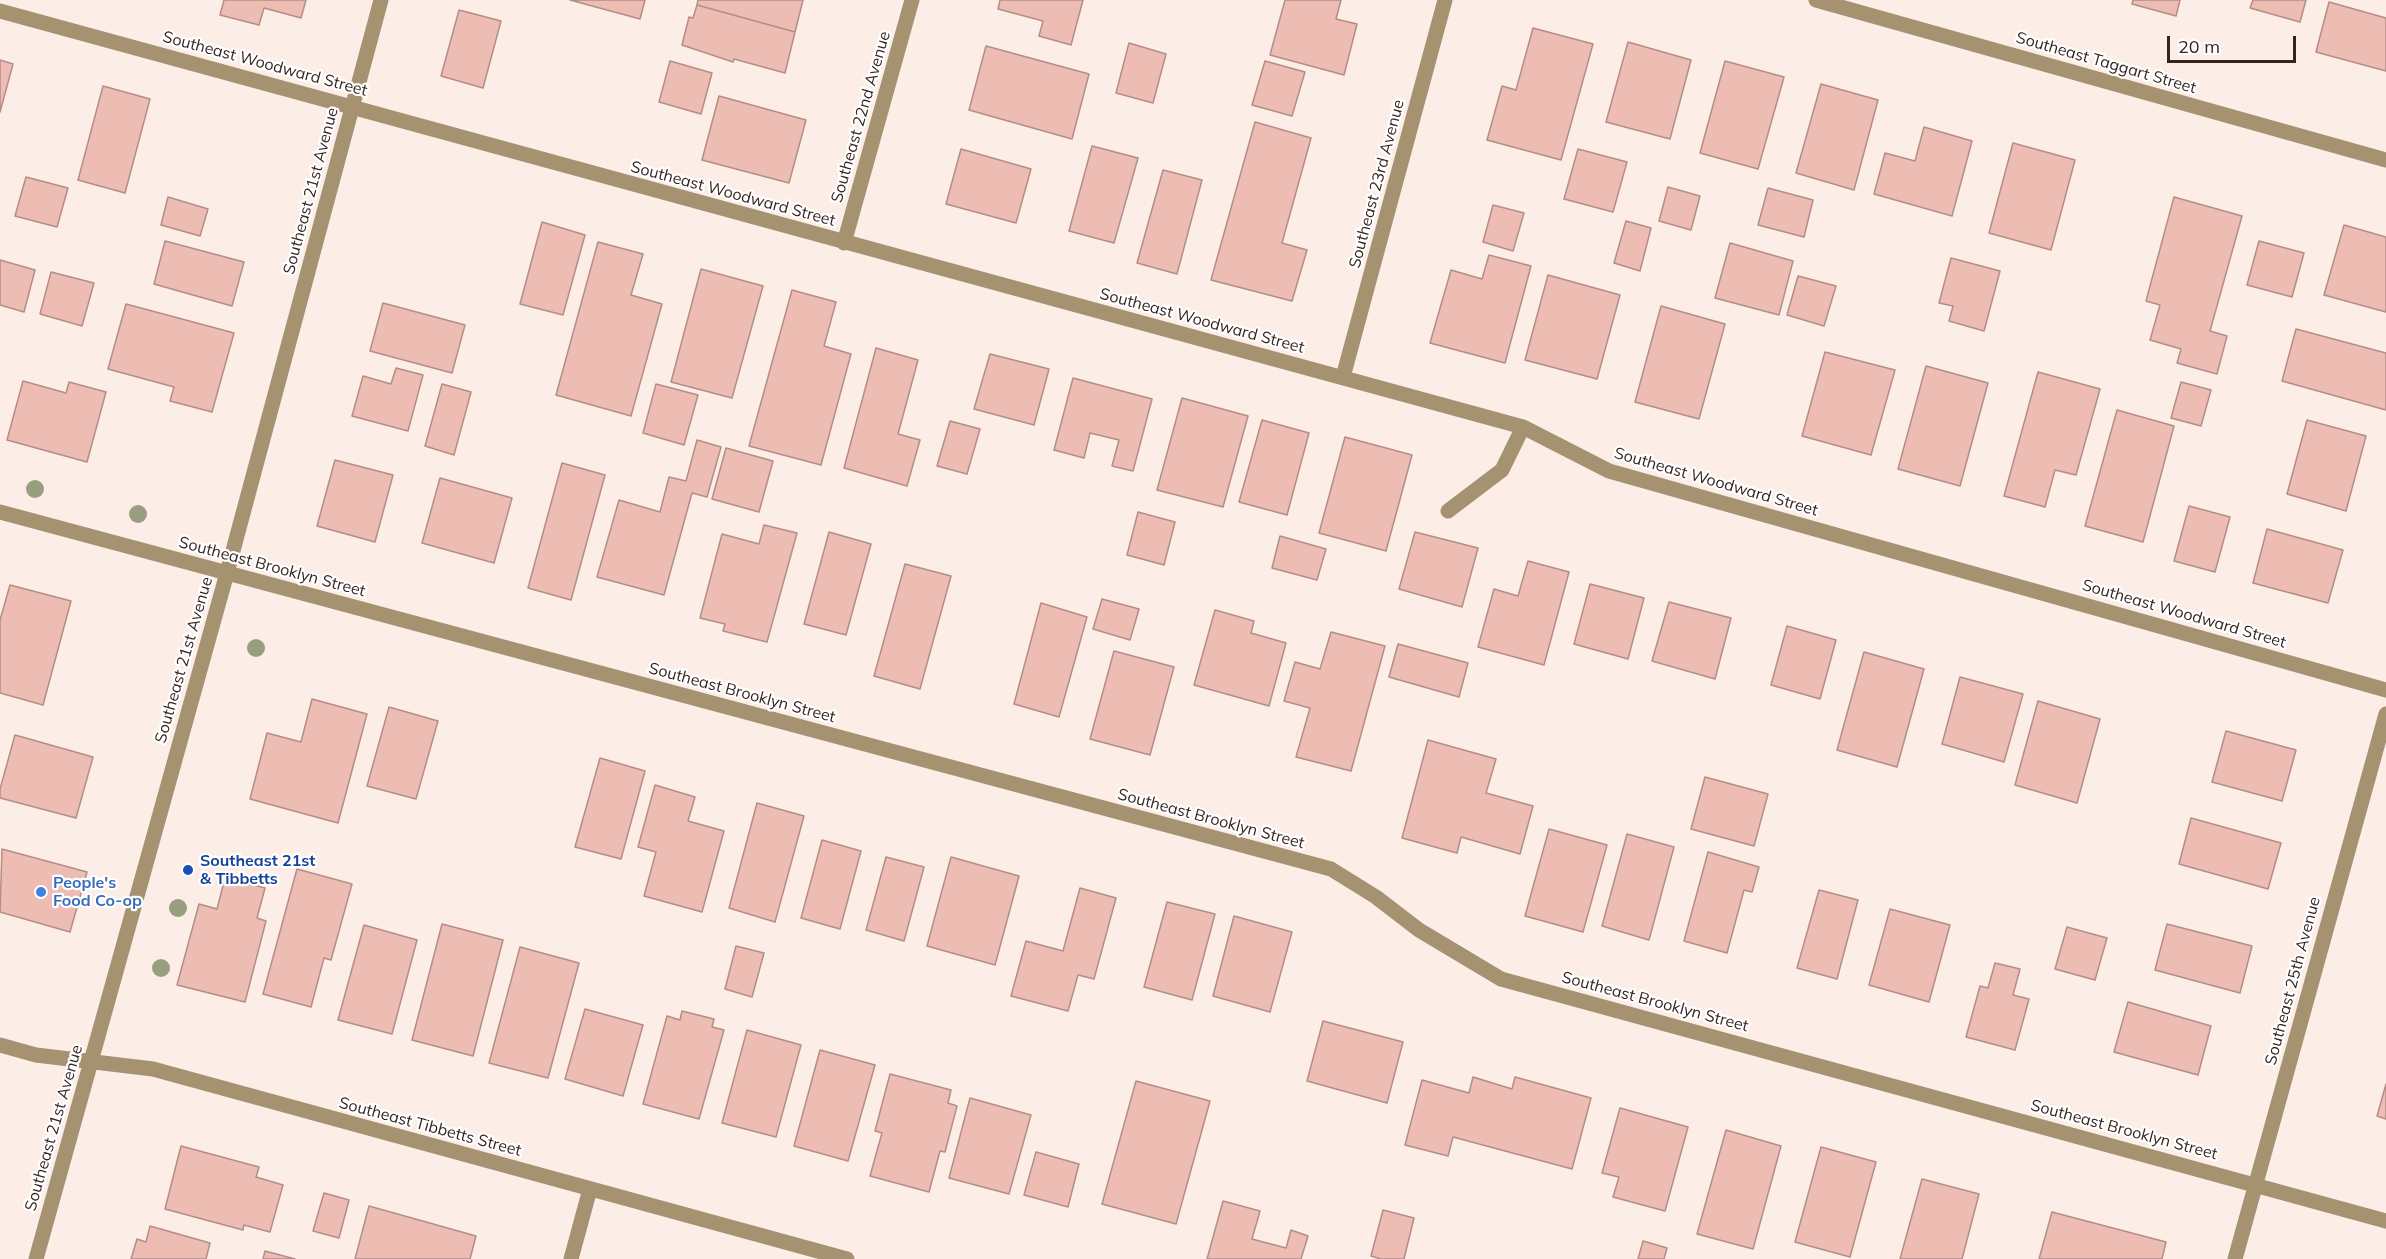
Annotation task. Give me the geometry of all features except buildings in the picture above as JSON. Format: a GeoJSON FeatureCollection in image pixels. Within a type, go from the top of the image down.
{"type":"FeatureCollection","features":[{"type":"Feature","properties":{"kind":"street","name":"Southeast 21st Avenue"},"geometry":{"type":"LineString","coordinates":[[36,1259],[226,573],[381,0]]}},
{"type":"Feature","properties":{"kind":"street","name":"Southeast 22nd Avenue"},"geometry":{"type":"LineString","coordinates":[[844,243],[912,0]]}},
{"type":"Feature","properties":{"kind":"street","name":"Southeast 23rd Avenue"},"geometry":{"type":"LineString","coordinates":[[1343,377],[1445,0]]}},
{"type":"Feature","properties":{"kind":"street","name":"Southeast Taggart Street"},"geometry":{"type":"LineString","coordinates":[[1816,0],[2386,160]]}},
{"type":"Feature","properties":{"kind":"street","name":"Southeast Woodward Street"},"geometry":{"type":"LineString","coordinates":[[0,11],[1523,427],[1609,471],[2386,690]]}},
{"type":"Feature","properties":{"kind":"street"},"geometry":{"type":"LineString","coordinates":[[1448,511],[1502,470],[1523,427]]}},
{"type":"Feature","properties":{"kind":"street","name":"Southeast Brooklyn Street"},"geometry":{"type":"LineString","coordinates":[[0,512],[1331,869],[1376,897],[1419,930],[1501,979],[2386,1221]]}},
{"type":"Feature","properties":{"kind":"street","name":"Southeast 25th Avenue"},"geometry":{"type":"LineString","coordinates":[[2235,1259],[2386,714]]}},
{"type":"Feature","properties":{"kind":"street","name":"Southeast Tibbetts Street"},"geometry":{"type":"LineString","coordinates":[[0,1045],[36,1055],[153,1069],[847,1259]]}},
{"type":"Feature","properties":{"kind":"street"},"geometry":{"type":"LineString","coordinates":[[571,1259],[590,1190]]}},
{"type":"Feature","properties":{"kind":"place","name":"Southeast 21st & Tibbetts"},"geometry":{"type":"Point","coordinates":[188,870]}},
{"type":"Feature","properties":{"kind":"place","name":"People's Food Co-op"},"geometry":{"type":"Point","coordinates":[41,892]}}]}
